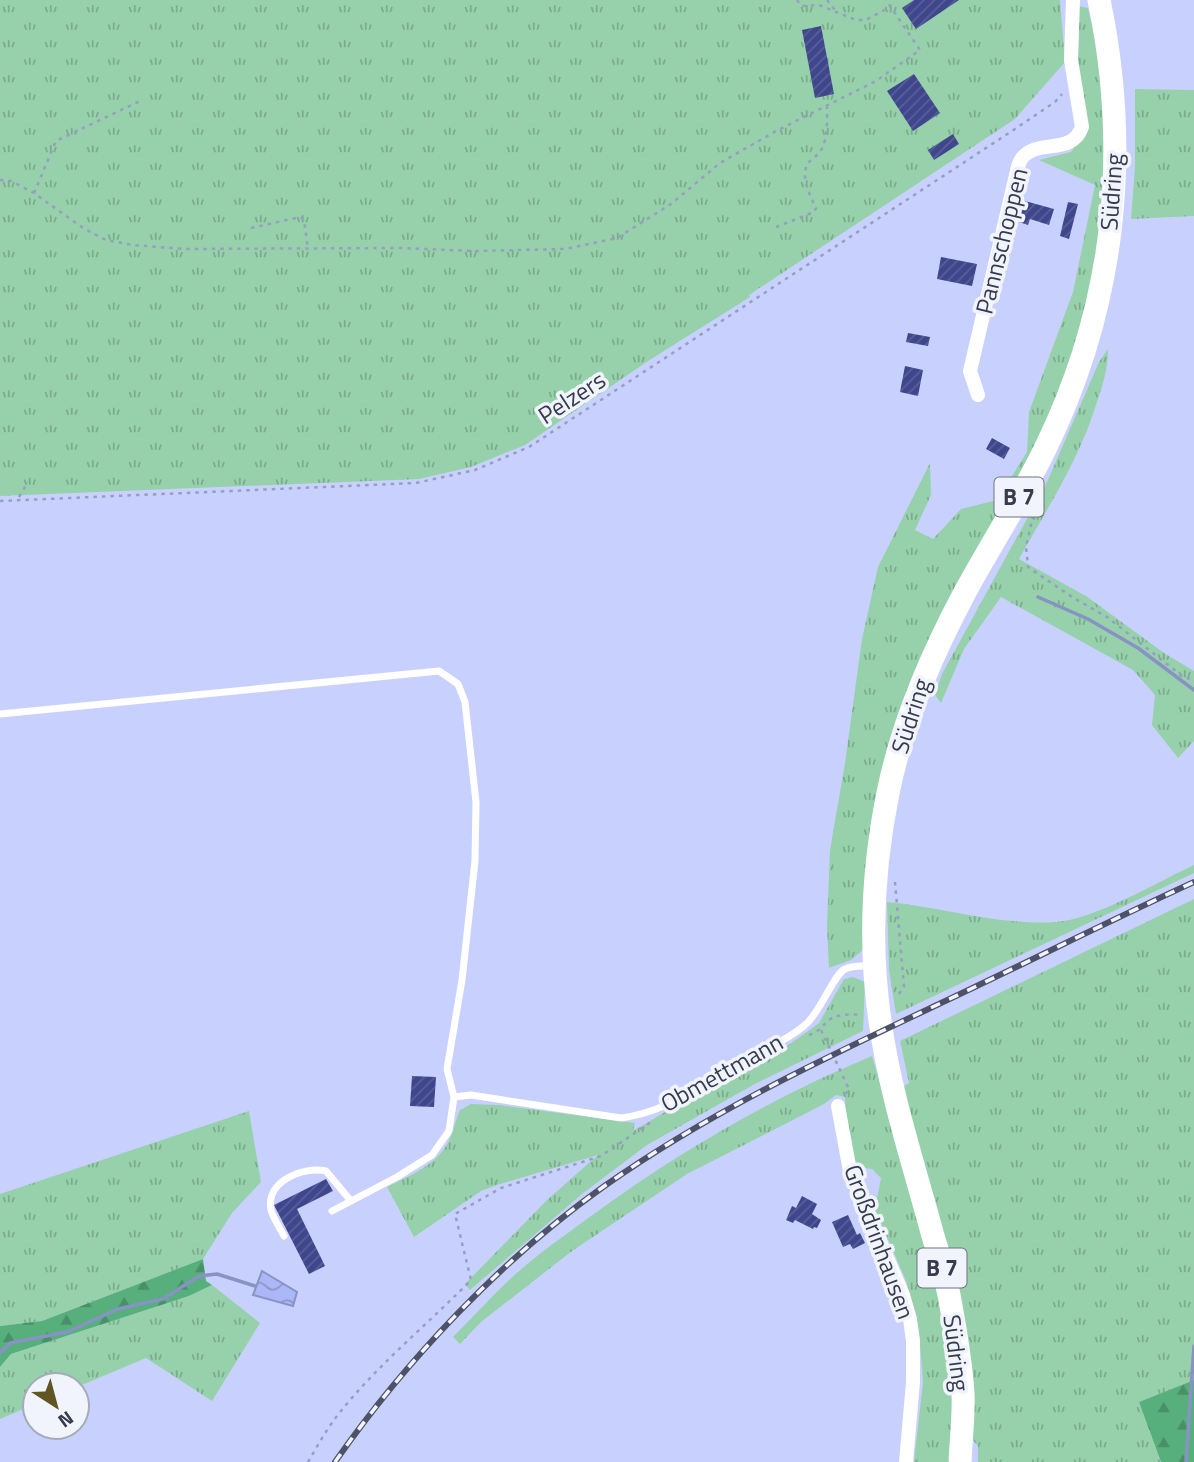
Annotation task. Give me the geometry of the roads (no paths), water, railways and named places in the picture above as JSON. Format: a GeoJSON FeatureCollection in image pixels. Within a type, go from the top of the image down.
{"type":"FeatureCollection","features":[{"type":"Feature","properties":{"kind":"main road","name":"Südring"},"geometry":{"type":"LineString","coordinates":[[960,1462],[963,1394],[949,1293],[891,1080],[880,1021],[874,921],[877,849],[889,787],[907,723],[929,665],[964,594],[1051,436],[1077,375],[1097,306],[1115,194],[1116,138],[1110,60],[1099,0]]}},
{"type":"Feature","properties":{"kind":"street","name":"Pannschoppen"},"geometry":{"type":"LineString","coordinates":[[978,395],[970,371],[1022,158],[1031,152],[1064,146],[1079,134],[1082,127],[1071,60],[1073,0]]}},
{"type":"Feature","properties":{"kind":"street","name":"Großdrinhausen"},"geometry":{"type":"LineString","coordinates":[[838,1106],[850,1171],[910,1319],[913,1382],[906,1462]]}},
{"type":"Feature","properties":{"kind":"lane"},"geometry":{"type":"LineString","coordinates":[[0,714],[439,671],[458,684],[465,702],[476,802],[475,860],[462,980],[447,1069],[454,1097],[449,1131],[432,1155],[332,1211]]}},
{"type":"Feature","properties":{"kind":"lane","name":"Obmettmann"},"geometry":{"type":"LineString","coordinates":[[454,1097],[471,1095],[621,1118],[644,1115],[667,1106],[732,1066],[788,1038],[816,1014],[837,975],[846,968],[876,974]]}},
{"type":"Feature","properties":{"kind":"lane"},"geometry":{"type":"LineString","coordinates":[[284,1236],[271,1210],[272,1194],[276,1187],[292,1176],[311,1170],[326,1171],[351,1201]]}},
{"type":"Feature","properties":{"kind":"water"},"geometry":{"type":"Polygon","coordinates":[[[262,1271],[297,1292],[293,1306],[253,1295],[262,1271]]]}},
{"type":"Feature","properties":{"kind":"waterway"},"geometry":{"type":"LineString","coordinates":[[1038,597],[1088,619],[1138,648],[1194,690]]}},
{"type":"Feature","properties":{"kind":"waterway"},"geometry":{"type":"LineString","coordinates":[[0,1353],[10,1343],[67,1332],[118,1309],[163,1299],[199,1276],[217,1274],[255,1286]]}},
{"type":"Feature","properties":{"kind":"waterway"},"geometry":{"type":"LineString","coordinates":[[1186,1462],[1194,1346]]}},
{"type":"Feature","properties":{"kind":"railway"},"geometry":{"type":"LineString","coordinates":[[335,1462],[393,1386],[458,1313],[528,1246],[603,1187],[684,1134],[811,1066],[1194,882]]}}]}
